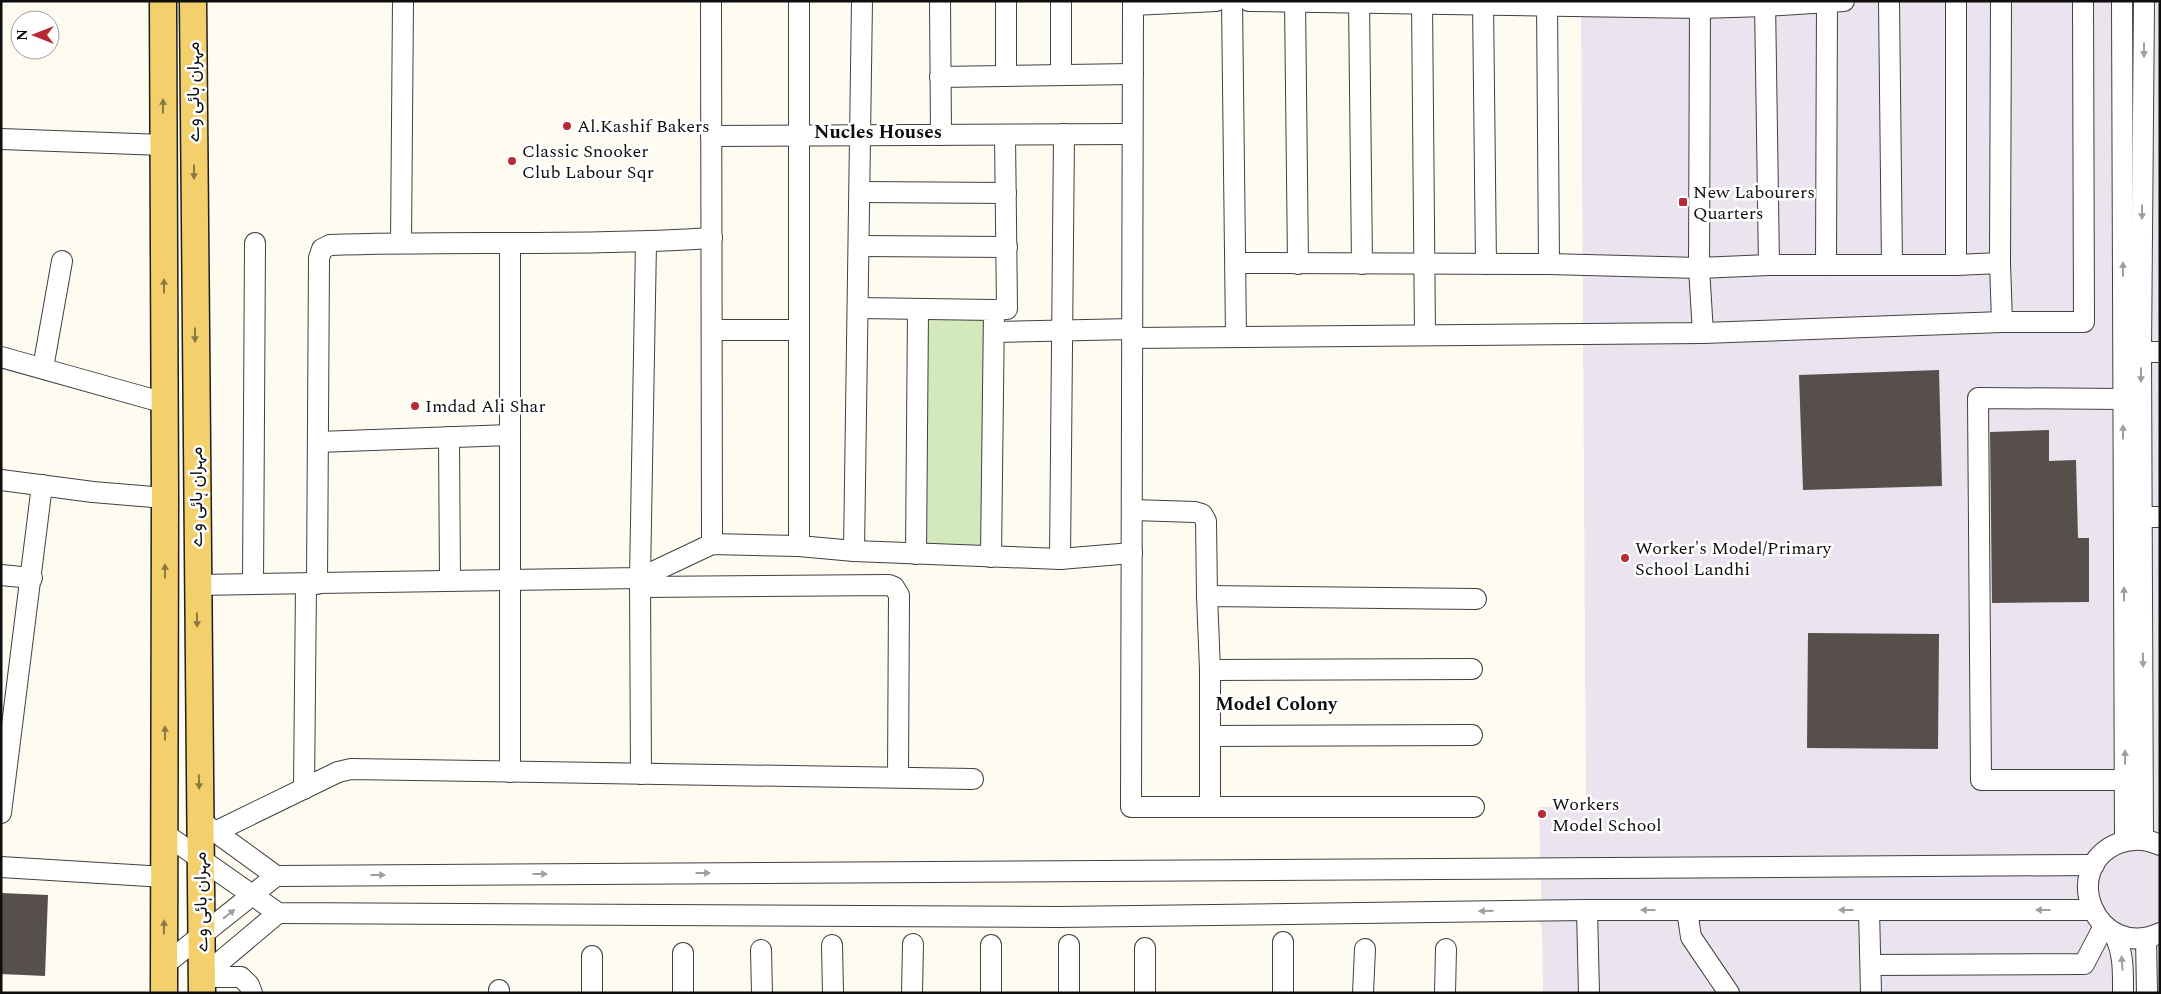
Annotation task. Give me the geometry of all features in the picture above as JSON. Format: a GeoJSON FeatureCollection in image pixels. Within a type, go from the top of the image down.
{"type":"FeatureCollection","features":[{"type":"Feature","properties":{"kind":"main road","name":"مہران ہائی وے"},"geometry":{"type":"LineString","coordinates":[[163,1],[165,403],[164,993]]}},
{"type":"Feature","properties":{"kind":"main road","name":"مہران ہائی وے"},"geometry":{"type":"LineString","coordinates":[[192,1],[197,585],[207,827],[200,859],[202,985]]}},
{"type":"Feature","properties":{"kind":"street"},"geometry":{"type":"LineString","coordinates":[[401,242],[403,1]]}},
{"type":"Feature","properties":{"kind":"street"},"geometry":{"type":"LineString","coordinates":[[711,1],[712,544]]}},
{"type":"Feature","properties":{"kind":"street"},"geometry":{"type":"LineString","coordinates":[[799,1],[799,546]]}},
{"type":"Feature","properties":{"kind":"street"},"geometry":{"type":"LineString","coordinates":[[854,551],[860,246],[859,135],[862,1]]}},
{"type":"Feature","properties":{"kind":"street"},"geometry":{"type":"LineString","coordinates":[[940,1],[941,135]]}},
{"type":"Feature","properties":{"kind":"street"},"geometry":{"type":"LineString","coordinates":[[1006,1],[1006,76]]}},
{"type":"Feature","properties":{"kind":"street"},"geometry":{"type":"LineString","coordinates":[[1061,1],[1062,75]]}},
{"type":"Feature","properties":{"kind":"street"},"geometry":{"type":"LineString","coordinates":[[1216,1],[1133,3],[1131,807],[1474,806]]}},
{"type":"Feature","properties":{"kind":"street"},"geometry":{"type":"LineString","coordinates":[[1232,1],[1236,337]]}},
{"type":"Feature","properties":{"kind":"street"},"geometry":{"type":"LineString","coordinates":[[1249,1],[1547,4],[1765,4],[1832,2],[1826,265]]}},
{"type":"Feature","properties":{"kind":"street"},"geometry":{"type":"LineString","coordinates":[[1889,1],[1892,265]]}},
{"type":"Feature","properties":{"kind":"street"},"geometry":{"type":"LineString","coordinates":[[1956,1],[1956,265]]}},
{"type":"Feature","properties":{"kind":"street"},"geometry":{"type":"LineString","coordinates":[[2001,1],[2000,263],[2002,322]]}},
{"type":"Feature","properties":{"kind":"street"},"geometry":{"type":"LineString","coordinates":[[994,332],[1063,331],[1236,337],[1704,333],[2002,322],[2084,322],[2083,1]]}},
{"type":"Feature","properties":{"kind":"street"},"geometry":{"type":"LineString","coordinates":[[2122,1],[2126,780],[2143,842]]}},
{"type":"Feature","properties":{"kind":"street"},"geometry":{"type":"LineString","coordinates":[[2143,842],[2152,708],[2151,352],[2144,1]]}},
{"type":"Feature","properties":{"kind":"street"},"geometry":{"type":"LineString","coordinates":[[1295,2],[1298,264]]}},
{"type":"Feature","properties":{"kind":"street"},"geometry":{"type":"LineString","coordinates":[[1359,2],[1362,264]]}},
{"type":"Feature","properties":{"kind":"street"},"geometry":{"type":"LineString","coordinates":[[1422,2],[1425,335]]}},
{"type":"Feature","properties":{"kind":"street"},"geometry":{"type":"LineString","coordinates":[[1483,3],[1486,264]]}},
{"type":"Feature","properties":{"kind":"street"},"geometry":{"type":"LineString","coordinates":[[1547,4],[1549,264]]}},
{"type":"Feature","properties":{"kind":"street"},"geometry":{"type":"LineString","coordinates":[[1700,4],[1699,268],[1704,333]]}},
{"type":"Feature","properties":{"kind":"street"},"geometry":{"type":"LineString","coordinates":[[1765,4],[1770,265]]}},
{"type":"Feature","properties":{"kind":"street"},"geometry":{"type":"LineString","coordinates":[[940,77],[1133,74]]}},
{"type":"Feature","properties":{"kind":"street"},"geometry":{"type":"LineString","coordinates":[[1060,560],[1064,134]]}},
{"type":"Feature","properties":{"kind":"street"},"geometry":{"type":"LineString","coordinates":[[711,136],[1132,134]]}},
{"type":"Feature","properties":{"kind":"street"},"geometry":{"type":"LineString","coordinates":[[859,308],[1007,309],[1005,135]]}},
{"type":"Feature","properties":{"kind":"street"},"geometry":{"type":"LineString","coordinates":[[1,139],[163,145]]}},
{"type":"Feature","properties":{"kind":"street"},"geometry":{"type":"LineString","coordinates":[[860,192],[1006,193]]}},
{"type":"Feature","properties":{"kind":"street"},"geometry":{"type":"LineString","coordinates":[[304,789],[318,442],[319,258],[322,248],[330,245],[401,242],[646,242],[712,238]]}},
{"type":"Feature","properties":{"kind":"street"},"geometry":{"type":"LineString","coordinates":[[510,242],[510,772]]}},
{"type":"Feature","properties":{"kind":"street"},"geometry":{"type":"LineString","coordinates":[[641,774],[640,583],[646,242]]}},
{"type":"Feature","properties":{"kind":"street"},"geometry":{"type":"LineString","coordinates":[[252,584],[255,243]]}},
{"type":"Feature","properties":{"kind":"street"},"geometry":{"type":"LineString","coordinates":[[860,246],[1007,247]]}},
{"type":"Feature","properties":{"kind":"street"},"geometry":{"type":"LineString","coordinates":[[43,368],[62,260]]}},
{"type":"Feature","properties":{"kind":"street"},"geometry":{"type":"LineString","coordinates":[[1236,263],[1549,264],[1699,268],[1770,265],[1956,265],[2000,263]]}},
{"type":"Feature","properties":{"kind":"street"},"geometry":{"type":"LineString","coordinates":[[916,554],[918,309]]}},
{"type":"Feature","properties":{"kind":"street"},"geometry":{"type":"LineString","coordinates":[[991,557],[994,310]]}},
{"type":"Feature","properties":{"kind":"street"},"geometry":{"type":"LineString","coordinates":[[712,330],[799,330]]}},
{"type":"Feature","properties":{"kind":"street"},"geometry":{"type":"LineString","coordinates":[[1,356],[165,403]]}},
{"type":"Feature","properties":{"kind":"street"},"geometry":{"type":"LineString","coordinates":[[2123,398],[1978,398],[1978,408],[1981,780],[2126,780]]}},
{"type":"Feature","properties":{"kind":"street"},"geometry":{"type":"LineString","coordinates":[[318,442],[510,435]]}},
{"type":"Feature","properties":{"kind":"street"},"geometry":{"type":"LineString","coordinates":[[449,437],[450,580]]}},
{"type":"Feature","properties":{"kind":"street"},"geometry":{"type":"LineString","coordinates":[[1,480],[165,498]]}},
{"type":"Feature","properties":{"kind":"street"},"geometry":{"type":"LineString","coordinates":[[1,813],[32,578],[42,485]]}},
{"type":"Feature","properties":{"kind":"street"},"geometry":{"type":"LineString","coordinates":[[1133,510],[1195,512],[1202,514],[1206,521],[1210,670],[1210,807]]}},
{"type":"Feature","properties":{"kind":"street"},"geometry":{"type":"LineString","coordinates":[[640,583],[712,544],[799,546],[854,551],[1060,560],[1132,553]]}},
{"type":"Feature","properties":{"kind":"street"},"geometry":{"type":"LineString","coordinates":[[1,574],[32,578]]}},
{"type":"Feature","properties":{"kind":"street"},"geometry":{"type":"LineString","coordinates":[[197,585],[450,580],[888,585],[894,587],[898,595],[898,777]]}},
{"type":"Feature","properties":{"kind":"street"},"geometry":{"type":"LineString","coordinates":[[1207,596],[1476,599]]}},
{"type":"Feature","properties":{"kind":"street"},"geometry":{"type":"LineString","coordinates":[[1210,670],[1472,668]]}},
{"type":"Feature","properties":{"kind":"street"},"geometry":{"type":"LineString","coordinates":[[1210,736],[1472,735]]}},
{"type":"Feature","properties":{"kind":"street"},"geometry":{"type":"LineString","coordinates":[[207,827],[304,789],[338,772],[351,769],[973,779]]}},
{"type":"Feature","properties":{"kind":"street"},"geometry":{"type":"LineString","coordinates":[[207,827],[276,876],[2094,865]]}},
{"type":"Feature","properties":{"kind":"street"},"geometry":{"type":"LineString","coordinates":[[165,834],[278,913],[1060,917],[1587,910],[1869,910],[2104,923],[2125,938],[2153,936],[2147,993]]}},
{"type":"Feature","properties":{"kind":"street"},"geometry":{"type":"LineString","coordinates":[[2123,993],[2121,947],[2089,902],[2088,883],[2094,865],[2107,850],[2143,842]]}},
{"type":"Feature","properties":{"kind":"street"},"geometry":{"type":"LineString","coordinates":[[1,867],[165,877]]}},
{"type":"Feature","properties":{"kind":"street"},"geometry":{"type":"LineString","coordinates":[[163,966],[276,876]]}},
{"type":"Feature","properties":{"kind":"street"},"geometry":{"type":"LineString","coordinates":[[1587,910],[1589,993]]}},
{"type":"Feature","properties":{"kind":"street"},"geometry":{"type":"LineString","coordinates":[[1687,910],[1691,937],[1729,993]]}},
{"type":"Feature","properties":{"kind":"street"},"geometry":{"type":"LineString","coordinates":[[1869,910],[1872,965],[1871,993]]}},
{"type":"Feature","properties":{"kind":"street"},"geometry":{"type":"LineString","coordinates":[[202,985],[278,913]]}},
{"type":"Feature","properties":{"kind":"street"},"geometry":{"type":"LineString","coordinates":[[1872,965],[2084,964],[2104,923]]}},
{"type":"Feature","properties":{"kind":"street"},"geometry":{"type":"LineString","coordinates":[[1282,993],[1283,942]]}},
{"type":"Feature","properties":{"kind":"street"},"geometry":{"type":"LineString","coordinates":[[912,944],[912,993]]}},
{"type":"Feature","properties":{"kind":"street"},"geometry":{"type":"LineString","coordinates":[[832,945],[833,993]]}},
{"type":"Feature","properties":{"kind":"street"},"geometry":{"type":"LineString","coordinates":[[991,945],[991,993]]}},
{"type":"Feature","properties":{"kind":"street"},"geometry":{"type":"LineString","coordinates":[[1068,993],[1069,945]]}},
{"type":"Feature","properties":{"kind":"street"},"geometry":{"type":"LineString","coordinates":[[1145,948],[1145,993]]}},
{"type":"Feature","properties":{"kind":"street"},"geometry":{"type":"LineString","coordinates":[[1363,993],[1365,949]]}},
{"type":"Feature","properties":{"kind":"street"},"geometry":{"type":"LineString","coordinates":[[1445,993],[1446,949]]}},
{"type":"Feature","properties":{"kind":"street"},"geometry":{"type":"LineString","coordinates":[[761,950],[762,993]]}},
{"type":"Feature","properties":{"kind":"street"},"geometry":{"type":"LineString","coordinates":[[683,953],[683,993]]}},
{"type":"Feature","properties":{"kind":"street"},"geometry":{"type":"LineString","coordinates":[[592,956],[592,993]]}},
{"type":"Feature","properties":{"kind":"street"},"geometry":{"type":"LineString","coordinates":[[202,985],[241,977],[249,985],[252,993]]}},
{"type":"Feature","properties":{"kind":"shaded area"},"geometry":{"type":"Polygon","coordinates":[[[1581,1],[2160,1],[2160,993],[1543,993],[1542,926],[1538,921],[1542,921],[1539,807],[1586,806],[1581,1]]]}},
{"type":"Feature","properties":{"kind":"green space"},"geometry":{"type":"Polygon","coordinates":[[[991,314],[985,551],[925,549],[923,315],[991,314]]]}},
{"type":"Feature","properties":{"kind":"building"},"geometry":{"type":"Polygon","coordinates":[[[1939,370],[1942,486],[1803,490],[1799,375],[1939,370]]]}},
{"type":"Feature","properties":{"kind":"building"},"geometry":{"type":"Polygon","coordinates":[[[2049,430],[2049,461],[2076,460],[2078,538],[2089,538],[2089,602],[1992,603],[1990,432],[2049,430]]]}},
{"type":"Feature","properties":{"kind":"building"},"geometry":{"type":"Polygon","coordinates":[[[1808,633],[1939,634],[1938,749],[1807,748],[1808,633]]]}},
{"type":"Feature","properties":{"kind":"building"},"geometry":{"type":"Polygon","coordinates":[[[1,893],[48,895],[45,976],[1,974],[1,893]]]}},
{"type":"Feature","properties":{"kind":"place","name":"Al.Kashif Bakers"},"geometry":{"type":"Point","coordinates":[567,126]}},
{"type":"Feature","properties":{"kind":"place","name":"Classic Snooker Club Labour Sqr"},"geometry":{"type":"Point","coordinates":[512,161]}},
{"type":"Feature","properties":{"kind":"place","name":"New Labourers Quarters"},"geometry":{"type":"Point","coordinates":[1683,202]}},
{"type":"Feature","properties":{"kind":"place","name":"Imdad Ali Shar"},"geometry":{"type":"Point","coordinates":[415,406]}},
{"type":"Feature","properties":{"kind":"place","name":"Worker's Model/Primary School Landhi"},"geometry":{"type":"Point","coordinates":[1625,558]}},
{"type":"Feature","properties":{"kind":"place","name":"Workers Model School"},"geometry":{"type":"Point","coordinates":[1542,814]}},
{"type":"Feature","properties":{"kind":"district","name":"Nucles Houses"},"geometry":{"type":"Point","coordinates":[878,132]}},
{"type":"Feature","properties":{"kind":"district","name":"Model Colony"},"geometry":{"type":"Point","coordinates":[1276,704]}}]}
